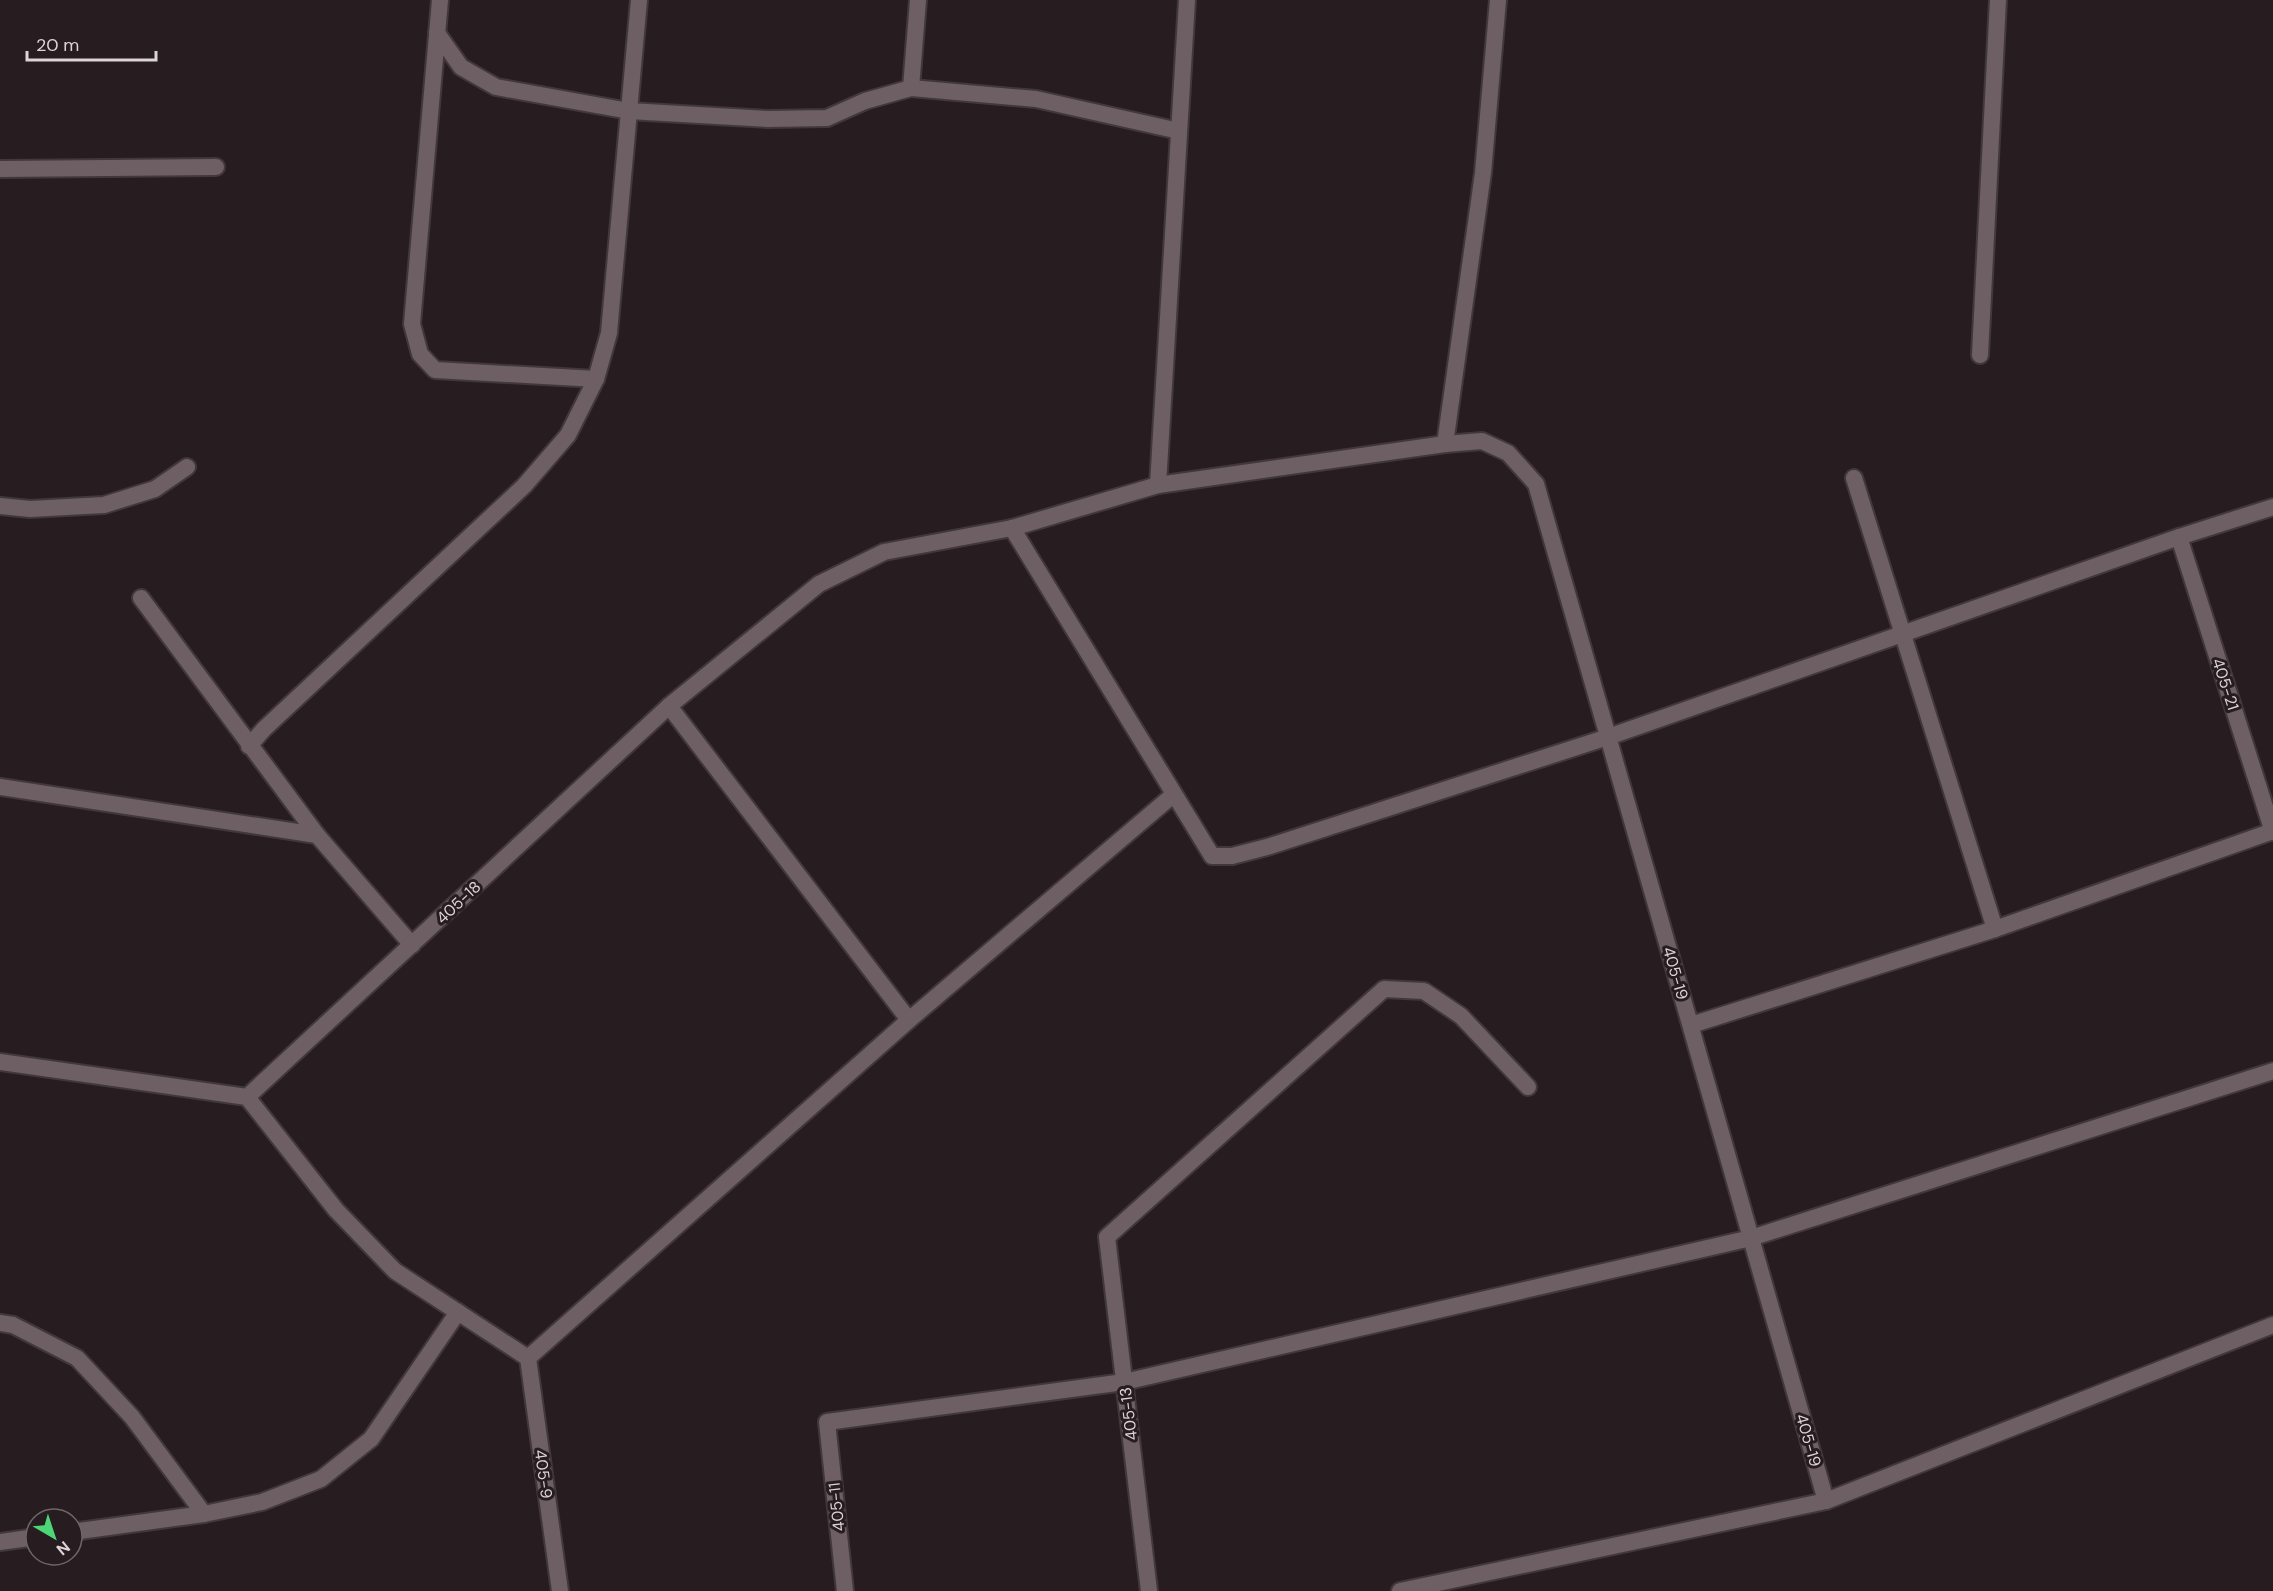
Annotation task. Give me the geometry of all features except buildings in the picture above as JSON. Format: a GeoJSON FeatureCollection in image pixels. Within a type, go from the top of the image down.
{"type":"FeatureCollection","features":[{"type":"Feature","properties":{"kind":"street"},"geometry":{"type":"LineString","coordinates":[[440,0],[412,324],[420,354],[435,370],[596,379]]}},
{"type":"Feature","properties":{"kind":"street"},"geometry":{"type":"LineString","coordinates":[[249,746],[264,729],[524,486],[568,435],[596,379],[609,333],[639,0]]}},
{"type":"Feature","properties":{"kind":"street"},"geometry":{"type":"LineString","coordinates":[[911,88],[918,0]]}},
{"type":"Feature","properties":{"kind":"street"},"geometry":{"type":"LineString","coordinates":[[1158,485],[1187,0]]}},
{"type":"Feature","properties":{"kind":"street"},"geometry":{"type":"LineString","coordinates":[[1445,444],[1482,172],[1498,0]]}},
{"type":"Feature","properties":{"kind":"street"},"geometry":{"type":"LineString","coordinates":[[1980,355],[1998,0]]}},
{"type":"Feature","properties":{"kind":"street"},"geometry":{"type":"LineString","coordinates":[[437,33],[461,67],[496,87],[629,111],[768,119],[827,118],[865,101],[911,88],[1036,99],[1179,131]]}},
{"type":"Feature","properties":{"kind":"street"},"geometry":{"type":"LineString","coordinates":[[0,169],[216,167]]}},
{"type":"Feature","properties":{"kind":"street","name":"405-18"},"geometry":{"type":"LineString","coordinates":[[248,1097],[669,706],[819,584],[884,552],[1012,528],[1158,485],[1445,444],[1482,441],[1508,453]]}},
{"type":"Feature","properties":{"kind":"street","name":"405-19"},"geometry":{"type":"LineString","coordinates":[[1508,453],[1536,484],[1826,1501]]}},
{"type":"Feature","properties":{"kind":"street"},"geometry":{"type":"LineString","coordinates":[[0,506],[30,509],[104,505],[155,489],[187,467]]}},
{"type":"Feature","properties":{"kind":"street"},"geometry":{"type":"LineString","coordinates":[[1854,478],[1995,929]]}},
{"type":"Feature","properties":{"kind":"street"},"geometry":{"type":"LineString","coordinates":[[1012,528],[1212,856],[1232,856],[1267,847],[1608,737],[2179,537],[2273,507]]}},
{"type":"Feature","properties":{"kind":"street","name":"405-21"},"geometry":{"type":"LineString","coordinates":[[2179,537],[2273,831]]}},
{"type":"Feature","properties":{"kind":"street"},"geometry":{"type":"LineString","coordinates":[[141,598],[317,835],[412,945]]}},
{"type":"Feature","properties":{"kind":"street"},"geometry":{"type":"LineString","coordinates":[[669,706],[909,1020]]}},
{"type":"Feature","properties":{"kind":"street"},"geometry":{"type":"LineString","coordinates":[[0,787],[317,835]]}},
{"type":"Feature","properties":{"kind":"street"},"geometry":{"type":"LineString","coordinates":[[0,1062],[248,1097],[336,1209],[395,1271],[528,1358],[909,1020],[1173,795]]}},
{"type":"Feature","properties":{"kind":"street"},"geometry":{"type":"LineString","coordinates":[[1691,1025],[1995,929],[2273,831]]}},
{"type":"Feature","properties":{"kind":"street","name":"405-13"},"geometry":{"type":"LineString","coordinates":[[1149,1591],[1107,1237],[1384,989],[1425,991],[1461,1016],[1528,1088]]}},
{"type":"Feature","properties":{"kind":"street"},"geometry":{"type":"LineString","coordinates":[[1124,1382],[1751,1238],[2273,1071]]}},
{"type":"Feature","properties":{"kind":"street"},"geometry":{"type":"LineString","coordinates":[[84,1530],[204,1514],[262,1502],[321,1479],[371,1439],[458,1312]]}},
{"type":"Feature","properties":{"kind":"street"},"geometry":{"type":"LineString","coordinates":[[0,1323],[13,1325],[77,1358],[132,1417],[204,1514]]}},
{"type":"Feature","properties":{"kind":"street"},"geometry":{"type":"LineString","coordinates":[[1400,1591],[1826,1501],[2273,1325]]}},
{"type":"Feature","properties":{"kind":"street","name":"405-9"},"geometry":{"type":"LineString","coordinates":[[528,1358],[560,1591]]}},
{"type":"Feature","properties":{"kind":"street","name":"405-11"},"geometry":{"type":"LineString","coordinates":[[845,1591],[827,1422],[1124,1382]]}},
{"type":"Feature","properties":{"kind":"street"},"geometry":{"type":"LineString","coordinates":[[0,1542],[24,1539]]}}]}
